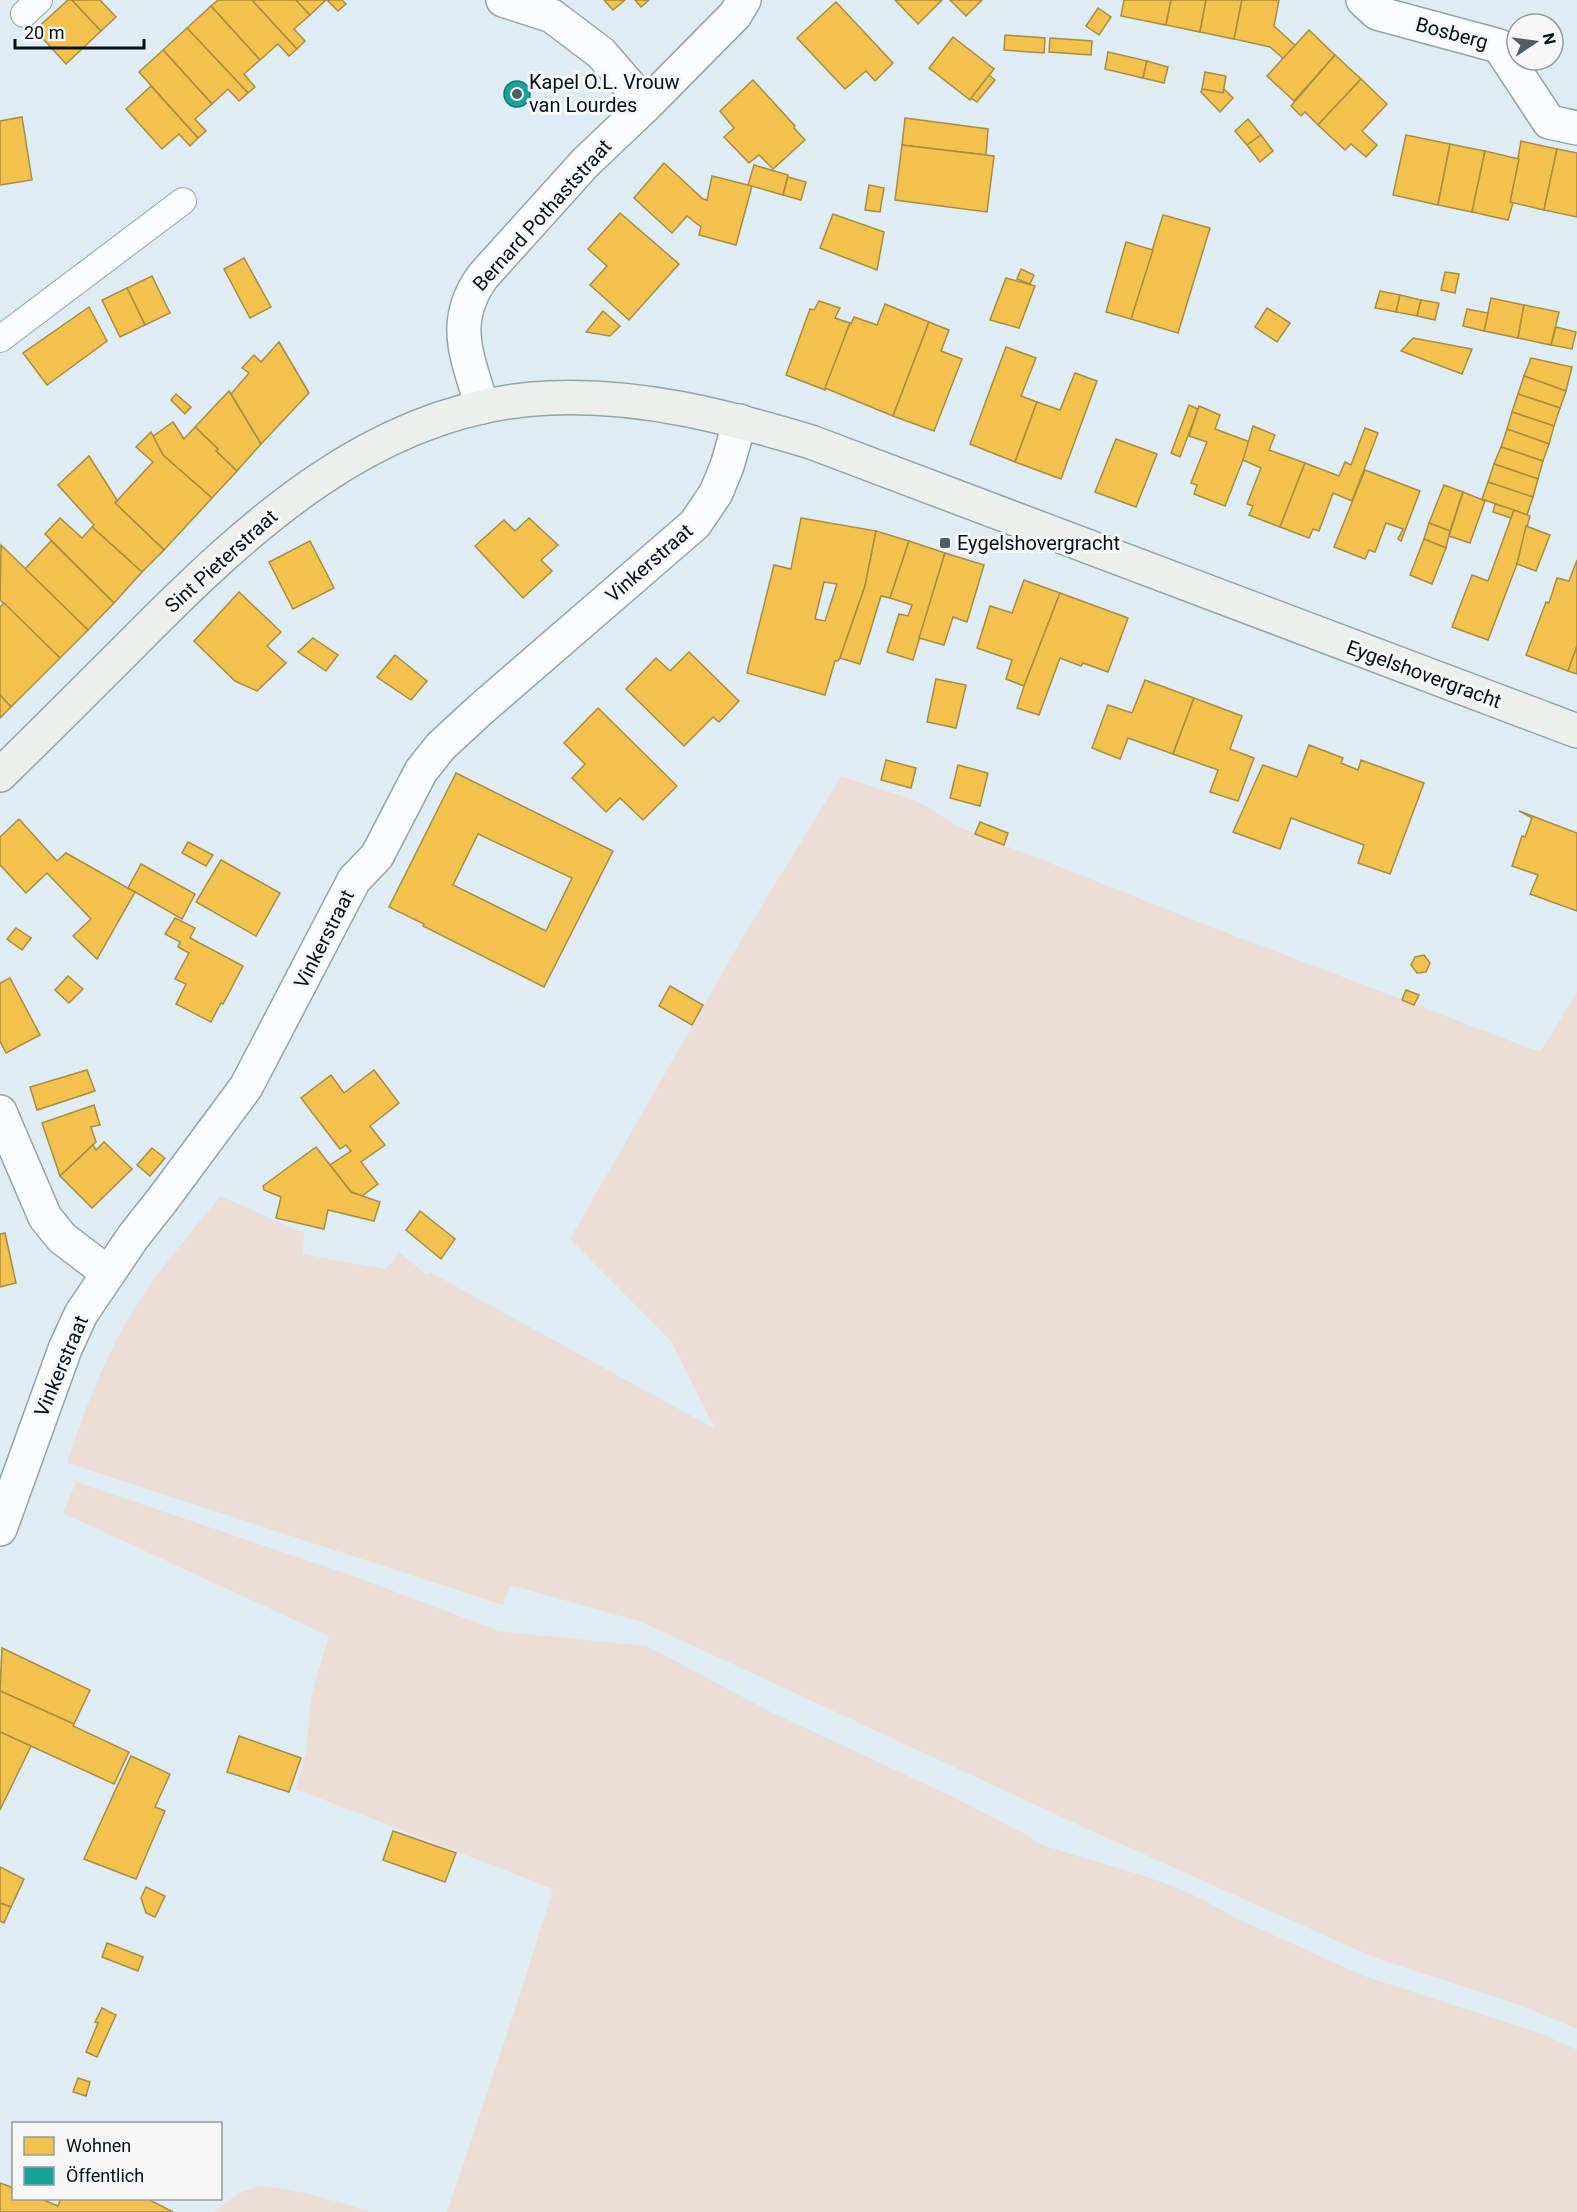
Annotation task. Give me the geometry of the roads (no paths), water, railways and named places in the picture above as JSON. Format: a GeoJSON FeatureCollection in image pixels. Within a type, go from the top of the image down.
{"type":"FeatureCollection","features":[{"type":"Feature","properties":{"kind":"street"},"geometry":{"type":"LineString","coordinates":[[503,0],[552,16],[601,53],[646,105]]}},
{"type":"Feature","properties":{"kind":"street","name":"Bernard Pothaststraat"},"geometry":{"type":"LineString","coordinates":[[482,407],[464,340],[463,323],[471,293],[483,276],[585,163],[735,15],[744,0]]}},
{"type":"Feature","properties":{"kind":"street","name":"Bosberg"},"geometry":{"type":"LineString","coordinates":[[1363,0],[1377,14],[1499,46],[1549,122],[1577,128]]}},
{"type":"Feature","properties":{"kind":"street","name":"Eygelshovergracht"},"geometry":{"type":"LineString","coordinates":[[482,407],[519,401],[580,397],[661,404],[740,421],[811,442],[1577,731]]}},
{"type":"Feature","properties":{"kind":"street","name":"Sint Pieterstraat"},"geometry":{"type":"LineString","coordinates":[[0,775],[169,606],[232,547],[294,496],[337,466],[376,446],[432,422],[482,407]]}},
{"type":"Feature","properties":{"kind":"street","name":"Vinkerstraat"},"geometry":{"type":"LineString","coordinates":[[0,1529],[65,1349],[81,1314],[133,1237],[164,1199],[246,1087],[354,880],[376,856],[421,771],[441,746],[480,710],[695,524],[716,493],[727,466],[740,421]]}},
{"type":"Feature","properties":{"kind":"street"},"geometry":{"type":"LineString","coordinates":[[0,1112],[45,1217],[62,1238],[108,1273]]}},
{"type":"Feature","properties":{"kind":"lane"},"geometry":{"type":"LineString","coordinates":[[0,339],[183,201]]}},
{"type":"Feature","properties":{"kind":"place","name":"Kapel O.L. Vrouw van Lourdes"},"geometry":{"type":"Point","coordinates":[517,94]}},
{"type":"Feature","properties":{"kind":"place","name":"Eygelshovergracht"},"geometry":{"type":"Point","coordinates":[945,543]}}]}
